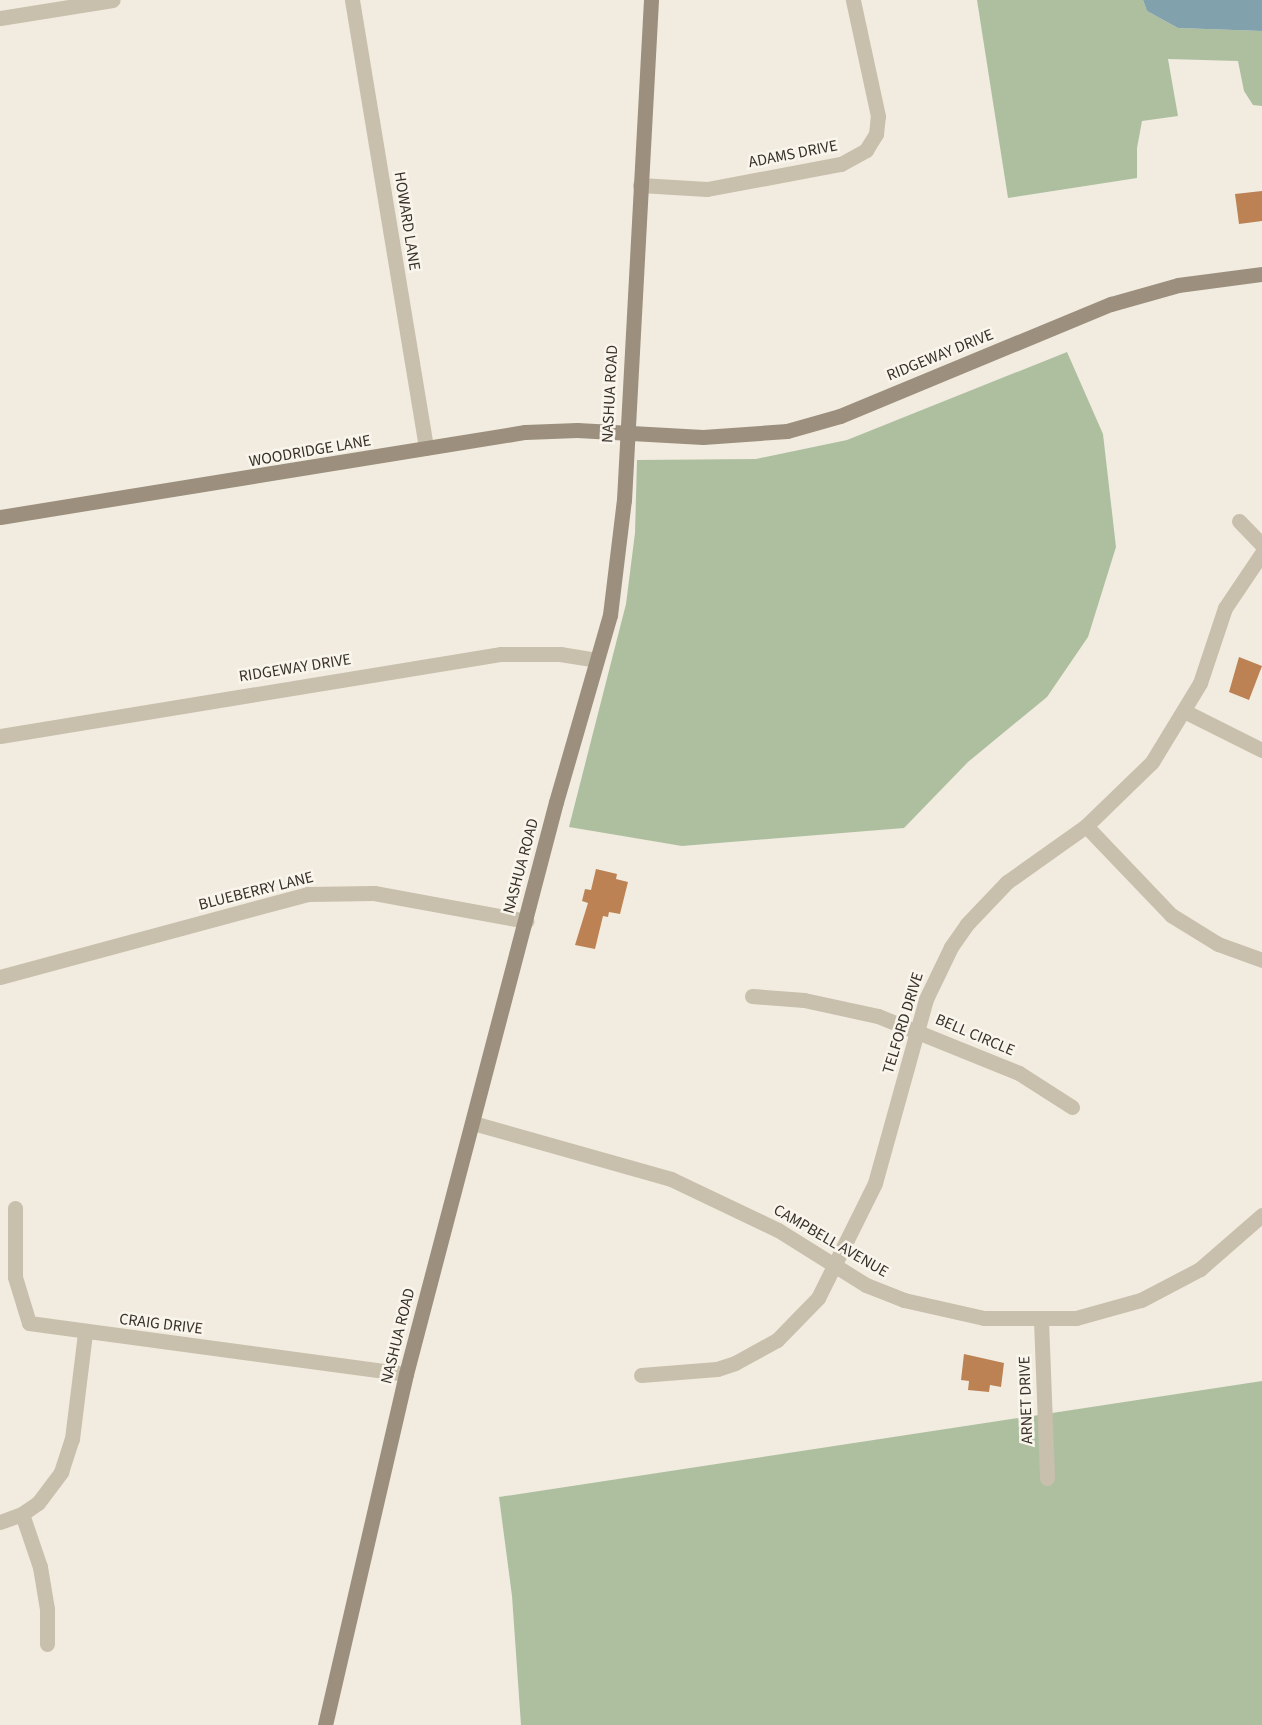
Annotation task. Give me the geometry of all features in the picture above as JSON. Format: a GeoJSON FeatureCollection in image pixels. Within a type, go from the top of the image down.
{"type":"FeatureCollection","features":[{"type":"Feature","properties":{"kind":"street"},"geometry":{"type":"LineString","coordinates":[[0,18],[113,0]]}},
{"type":"Feature","properties":{"kind":"street","name":"HOWARD LANE"},"geometry":{"type":"LineString","coordinates":[[352,0],[426,448]]}},
{"type":"Feature","properties":{"kind":"street","name":"NASHUA ROAD"},"geometry":{"type":"LineString","coordinates":[[325,1725],[406,1374],[525,921],[610,615],[620,550],[651,0]]}},
{"type":"Feature","properties":{"kind":"street","name":"ADAMS DRIVE"},"geometry":{"type":"LineString","coordinates":[[640,186],[707,189],[841,164],[866,150],[876,134],[878,116],[854,0]]}},
{"type":"Feature","properties":{"kind":"street","name":"RIDGEWAY DRIVE"},"geometry":{"type":"LineString","coordinates":[[626,431],[744,436],[814,425],[1111,304],[1178,285],[1262,274]]}},
{"type":"Feature","properties":{"kind":"street","name":"WOODRIDGE LANE"},"geometry":{"type":"LineString","coordinates":[[0,517],[525,432],[626,431]]}},
{"type":"Feature","properties":{"kind":"street"},"geometry":{"type":"LineString","coordinates":[[1239,521],[1262,545]]}},
{"type":"Feature","properties":{"kind":"street","name":"TELFORD DRIVE"},"geometry":{"type":"LineString","coordinates":[[640,1375],[717,1369],[761,1350],[799,1320],[836,1266],[875,1184],[916,1030],[937,973],[967,924],[1007,882],[1086,826],[1135,782],[1186,712],[1215,646],[1225,608],[1262,554]]}},
{"type":"Feature","properties":{"kind":"street","name":"RIDGEWAY DRIVE"},"geometry":{"type":"LineString","coordinates":[[0,736],[501,654],[560,654],[597,660]]}},
{"type":"Feature","properties":{"kind":"street"},"geometry":{"type":"LineString","coordinates":[[1186,712],[1262,750]]}},
{"type":"Feature","properties":{"kind":"street"},"geometry":{"type":"LineString","coordinates":[[1086,826],[1171,915],[1218,944],[1262,960]]}},
{"type":"Feature","properties":{"kind":"street","name":"BLUEBERRY LANE"},"geometry":{"type":"LineString","coordinates":[[0,977],[308,894],[374,894],[525,921]]}},
{"type":"Feature","properties":{"kind":"street","name":"BELL CIRCLE"},"geometry":{"type":"LineString","coordinates":[[752,996],[848,1008],[916,1030],[1019,1073],[1072,1107]]}},
{"type":"Feature","properties":{"kind":"street","name":"CAMPBELL AVENUE"},"geometry":{"type":"LineString","coordinates":[[473,1123],[671,1179],[778,1230],[866,1285],[944,1311],[1041,1320],[1109,1311],[1172,1286],[1219,1256],[1262,1215]]}},
{"type":"Feature","properties":{"kind":"street","name":"CRAIG DRIVE"},"geometry":{"type":"LineString","coordinates":[[15,1208],[15,1277],[29,1323],[85,1333],[406,1374]]}},
{"type":"Feature","properties":{"kind":"street","name":"ARNET DRIVE"},"geometry":{"type":"LineString","coordinates":[[1041,1320],[1047,1478]]}},
{"type":"Feature","properties":{"kind":"street"},"geometry":{"type":"LineString","coordinates":[[0,1522],[22,1514],[52,1488],[69,1455],[85,1333]]}},
{"type":"Feature","properties":{"kind":"street"},"geometry":{"type":"LineString","coordinates":[[22,1514],[40,1567],[47,1609],[46,1644]]}},
{"type":"Feature","properties":{"kind":"green space"},"geometry":{"type":"Polygon","coordinates":[[[977,0],[1143,0],[1147,11],[1178,28],[1262,31],[1262,106],[1253,105],[1244,91],[1238,61],[1168,59],[1178,116],[1142,121],[1137,148],[1137,178],[1008,198],[977,0]]]}},
{"type":"Feature","properties":{"kind":"green space"},"geometry":{"type":"Polygon","coordinates":[[[1067,352],[1103,434],[1116,547],[1088,637],[1047,697],[968,762],[904,828],[682,846],[569,827],[626,604],[635,533],[637,460],[756,459],[847,440],[1067,352]]]}},
{"type":"Feature","properties":{"kind":"green space"},"geometry":{"type":"Polygon","coordinates":[[[1262,1381],[1262,1725],[521,1725],[512,1596],[499,1497],[1262,1381]]]}},
{"type":"Feature","properties":{"kind":"water"},"geometry":{"type":"Polygon","coordinates":[[[1143,0],[1262,0],[1262,31],[1178,28],[1147,11],[1143,0]]]}},
{"type":"Feature","properties":{"kind":"building"},"geometry":{"type":"Polygon","coordinates":[[[1262,191],[1262,221],[1239,224],[1235,194],[1262,191]]]}},
{"type":"Feature","properties":{"kind":"building"},"geometry":{"type":"Polygon","coordinates":[[[1239,657],[1262,666],[1249,700],[1229,692],[1239,657]]]}},
{"type":"Feature","properties":{"kind":"building"},"geometry":{"type":"Polygon","coordinates":[[[596,869],[617,874],[616,879],[628,882],[620,914],[609,912],[608,917],[603,916],[595,949],[575,945],[588,903],[582,901],[585,889],[591,890],[596,869]]]}},
{"type":"Feature","properties":{"kind":"building"},"geometry":{"type":"Polygon","coordinates":[[[964,1354],[1004,1363],[1001,1387],[990,1385],[989,1392],[968,1390],[969,1381],[961,1380],[964,1354]]]}}]}
